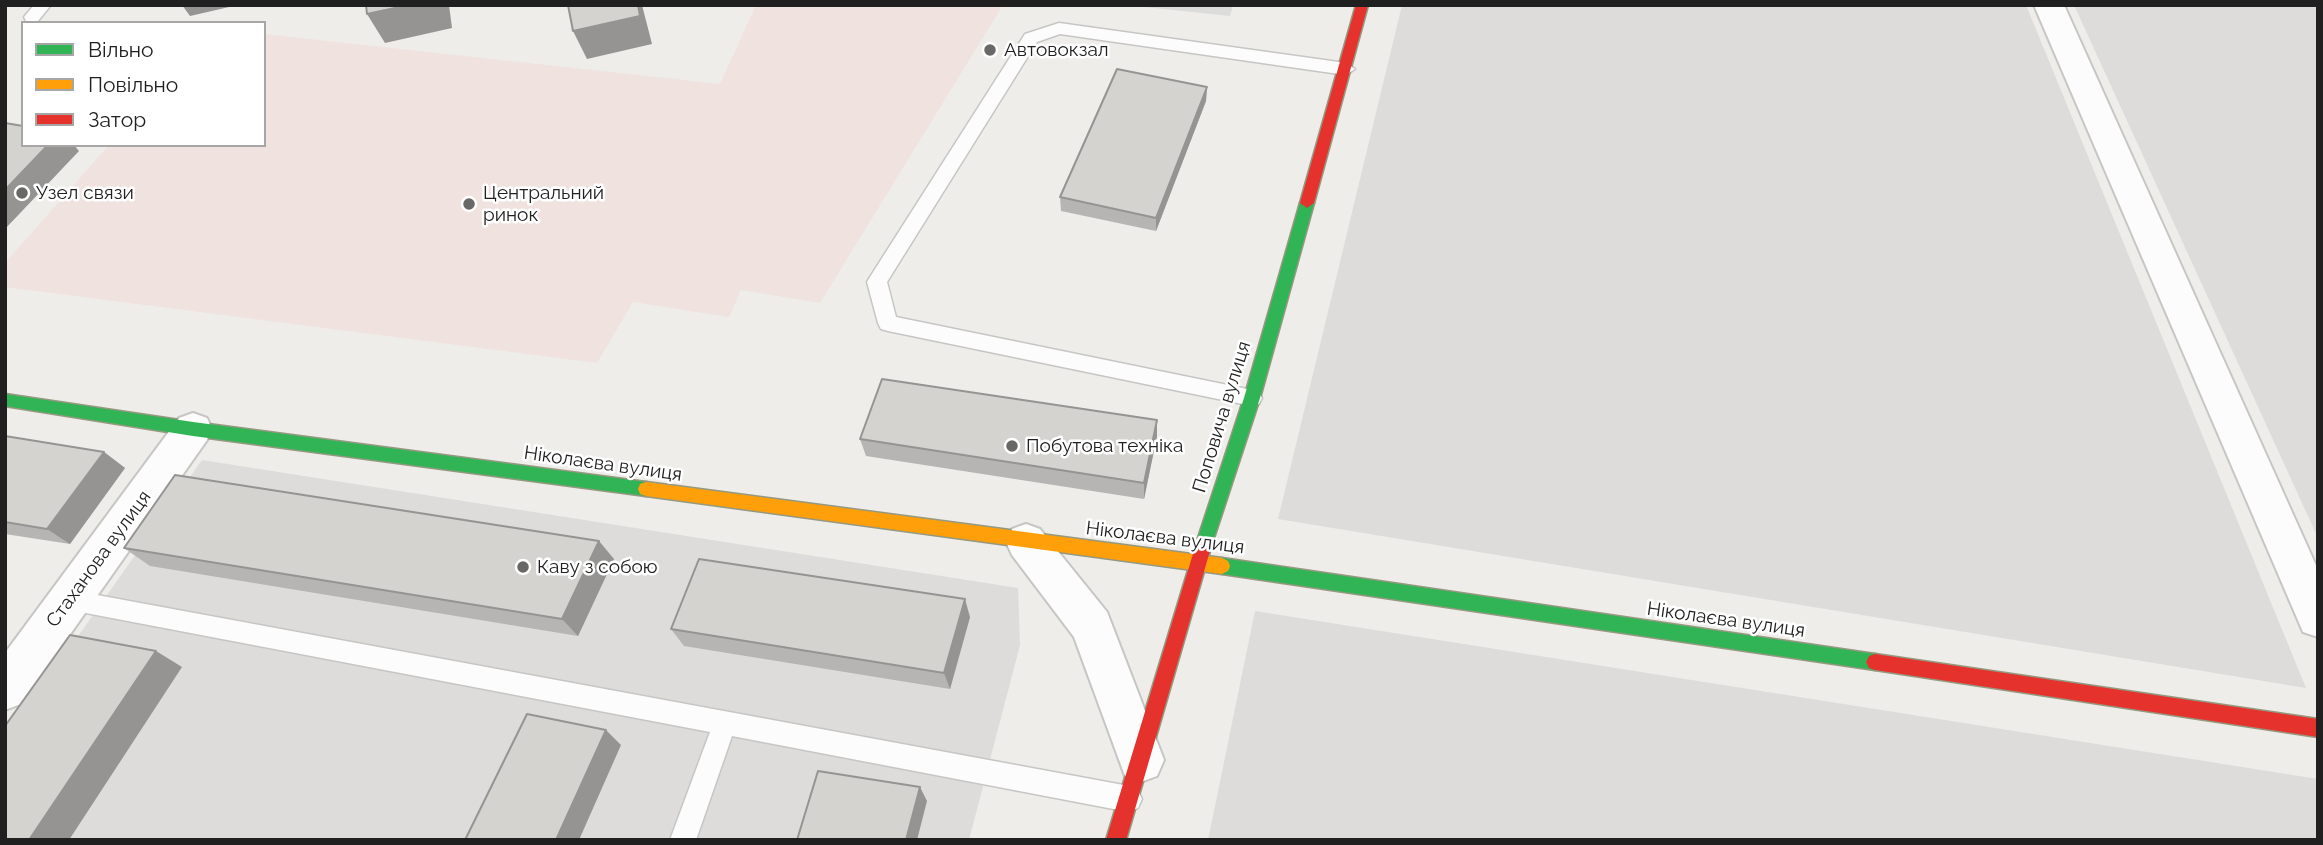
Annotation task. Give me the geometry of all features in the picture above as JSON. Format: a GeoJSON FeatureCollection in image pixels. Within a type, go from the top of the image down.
{"type":"FeatureCollection","features":[{"type":"Feature","properties":{"kind":"street","name":"Поповича вулиця"},"geometry":{"type":"LineString","coordinates":[[1116,840],[1198,562],[1252,398],[1362,5]]}},
{"type":"Feature","properties":{"kind":"street"},"geometry":{"type":"LineString","coordinates":[[2049,5],[2318,618]]}},
{"type":"Feature","properties":{"kind":"street","name":"Ніколаєва вулиця"},"geometry":{"type":"LineString","coordinates":[[5,400],[193,429],[1026,542],[1198,562],[2318,728]]}},
{"type":"Feature","properties":{"kind":"street","name":"Стаханова вулиця"},"geometry":{"type":"LineString","coordinates":[[5,689],[193,429]]}},
{"type":"Feature","properties":{"kind":"street"},"geometry":{"type":"LineString","coordinates":[[1026,542],[1092,626],[1135,780]]}},
{"type":"Feature","properties":{"kind":"lane"},"geometry":{"type":"LineString","coordinates":[[1252,398],[888,323],[877,282],[1031,38],[1059,28],[1346,69]]}},
{"type":"Feature","properties":{"kind":"lane"},"geometry":{"type":"LineString","coordinates":[[70,600],[725,723],[1135,780]]}},
{"type":"Feature","properties":{"kind":"lane"},"geometry":{"type":"LineString","coordinates":[[683,840],[725,723]]}},
{"type":"Feature","properties":{"kind":"shaded area","name":"Центральний ринок"},"geometry":{"type":"Polygon","coordinates":[[[756,5],[1003,5],[820,303],[741,290],[729,317],[633,302],[597,363],[5,287],[5,263],[107,147],[266,147],[266,34],[720,84],[756,5]]]}},
{"type":"Feature","properties":{"kind":"shaded area"},"geometry":{"type":"Polygon","coordinates":[[[1125,5],[1233,5],[1230,16],[1125,5]]]}},
{"type":"Feature","properties":{"kind":"shaded area"},"geometry":{"type":"Polygon","coordinates":[[[1402,5],[2026,5],[2306,688],[1278,519],[1402,5]]]}},
{"type":"Feature","properties":{"kind":"shaded area"},"geometry":{"type":"Polygon","coordinates":[[[2074,5],[2318,5],[2318,538],[2074,5]]]}},
{"type":"Feature","properties":{"kind":"shaded area"},"geometry":{"type":"Polygon","coordinates":[[[202,460],[1018,588],[1020,645],[969,840],[5,840],[5,740],[202,460]]]}},
{"type":"Feature","properties":{"kind":"shaded area"},"geometry":{"type":"Polygon","coordinates":[[[1255,611],[2318,779],[2318,840],[1208,840],[1255,611]]]}},
{"type":"Feature","properties":{"kind":"building"},"geometry":{"type":"Polygon","coordinates":[[[366,5],[409,5],[367,14],[366,5]]]}},
{"type":"Feature","properties":{"kind":"building"},"geometry":{"type":"Polygon","coordinates":[[[568,5],[638,5],[640,16],[573,31],[568,5]]]}},
{"type":"Feature","properties":{"kind":"building"},"geometry":{"type":"Polygon","coordinates":[[[1117,69],[1207,87],[1156,218],[1060,197],[1117,69]]]}},
{"type":"Feature","properties":{"kind":"building"},"geometry":{"type":"Polygon","coordinates":[[[5,123],[21,126],[21,147],[46,147],[5,190],[5,123]]]}},
{"type":"Feature","properties":{"kind":"building","name":"Побутова техніка"},"geometry":{"type":"Polygon","coordinates":[[[882,379],[1157,420],[1144,483],[860,439],[882,379]]]}},
{"type":"Feature","properties":{"kind":"building"},"geometry":{"type":"Polygon","coordinates":[[[5,436],[104,452],[47,529],[5,522],[5,436]]]}},
{"type":"Feature","properties":{"kind":"building"},"geometry":{"type":"Polygon","coordinates":[[[175,475],[599,541],[562,619],[124,548],[175,475]]]}},
{"type":"Feature","properties":{"kind":"building"},"geometry":{"type":"Polygon","coordinates":[[[699,559],[965,599],[944,673],[671,629],[699,559]]]}},
{"type":"Feature","properties":{"kind":"building"},"geometry":{"type":"Polygon","coordinates":[[[70,635],[156,651],[29,840],[5,840],[5,726],[70,635]]]}},
{"type":"Feature","properties":{"kind":"building"},"geometry":{"type":"Polygon","coordinates":[[[527,714],[606,730],[556,840],[465,840],[527,714]]]}},
{"type":"Feature","properties":{"kind":"building"},"geometry":{"type":"Polygon","coordinates":[[[818,771],[920,787],[906,840],[797,840],[818,771]]]}},
{"type":"Feature","properties":{"kind":"traffic: fast"},"geometry":{"type":"LineString","coordinates":[[1204,544],[1252,398],[1307,203]]}},
{"type":"Feature","properties":{"kind":"traffic: fast"},"geometry":{"type":"LineString","coordinates":[[5,400],[193,429],[646,489]]}},
{"type":"Feature","properties":{"kind":"traffic: fast"},"geometry":{"type":"LineString","coordinates":[[1222,566],[1875,662]]}},
{"type":"Feature","properties":{"kind":"traffic: slow"},"geometry":{"type":"LineString","coordinates":[[646,489],[1222,566]]}},
{"type":"Feature","properties":{"kind":"traffic: jam"},"geometry":{"type":"LineString","coordinates":[[1307,203],[1362,5]]}},
{"type":"Feature","properties":{"kind":"traffic: jam"},"geometry":{"type":"LineString","coordinates":[[1116,840],[1204,544]]}},
{"type":"Feature","properties":{"kind":"traffic: jam"},"geometry":{"type":"LineString","coordinates":[[1875,662],[2318,728]]}},
{"type":"Feature","properties":{"kind":"place","name":"Автовокзал"},"geometry":{"type":"Point","coordinates":[990,50]}},
{"type":"Feature","properties":{"kind":"place","name":"Узел связи"},"geometry":{"type":"Point","coordinates":[22,193]}},
{"type":"Feature","properties":{"kind":"place","name":"Центральний ринок"},"geometry":{"type":"Point","coordinates":[469,204]}},
{"type":"Feature","properties":{"kind":"place","name":"Побутова техніка"},"geometry":{"type":"Point","coordinates":[1012,446]}},
{"type":"Feature","properties":{"kind":"place","name":"Каву з собою"},"geometry":{"type":"Point","coordinates":[523,567]}}]}
